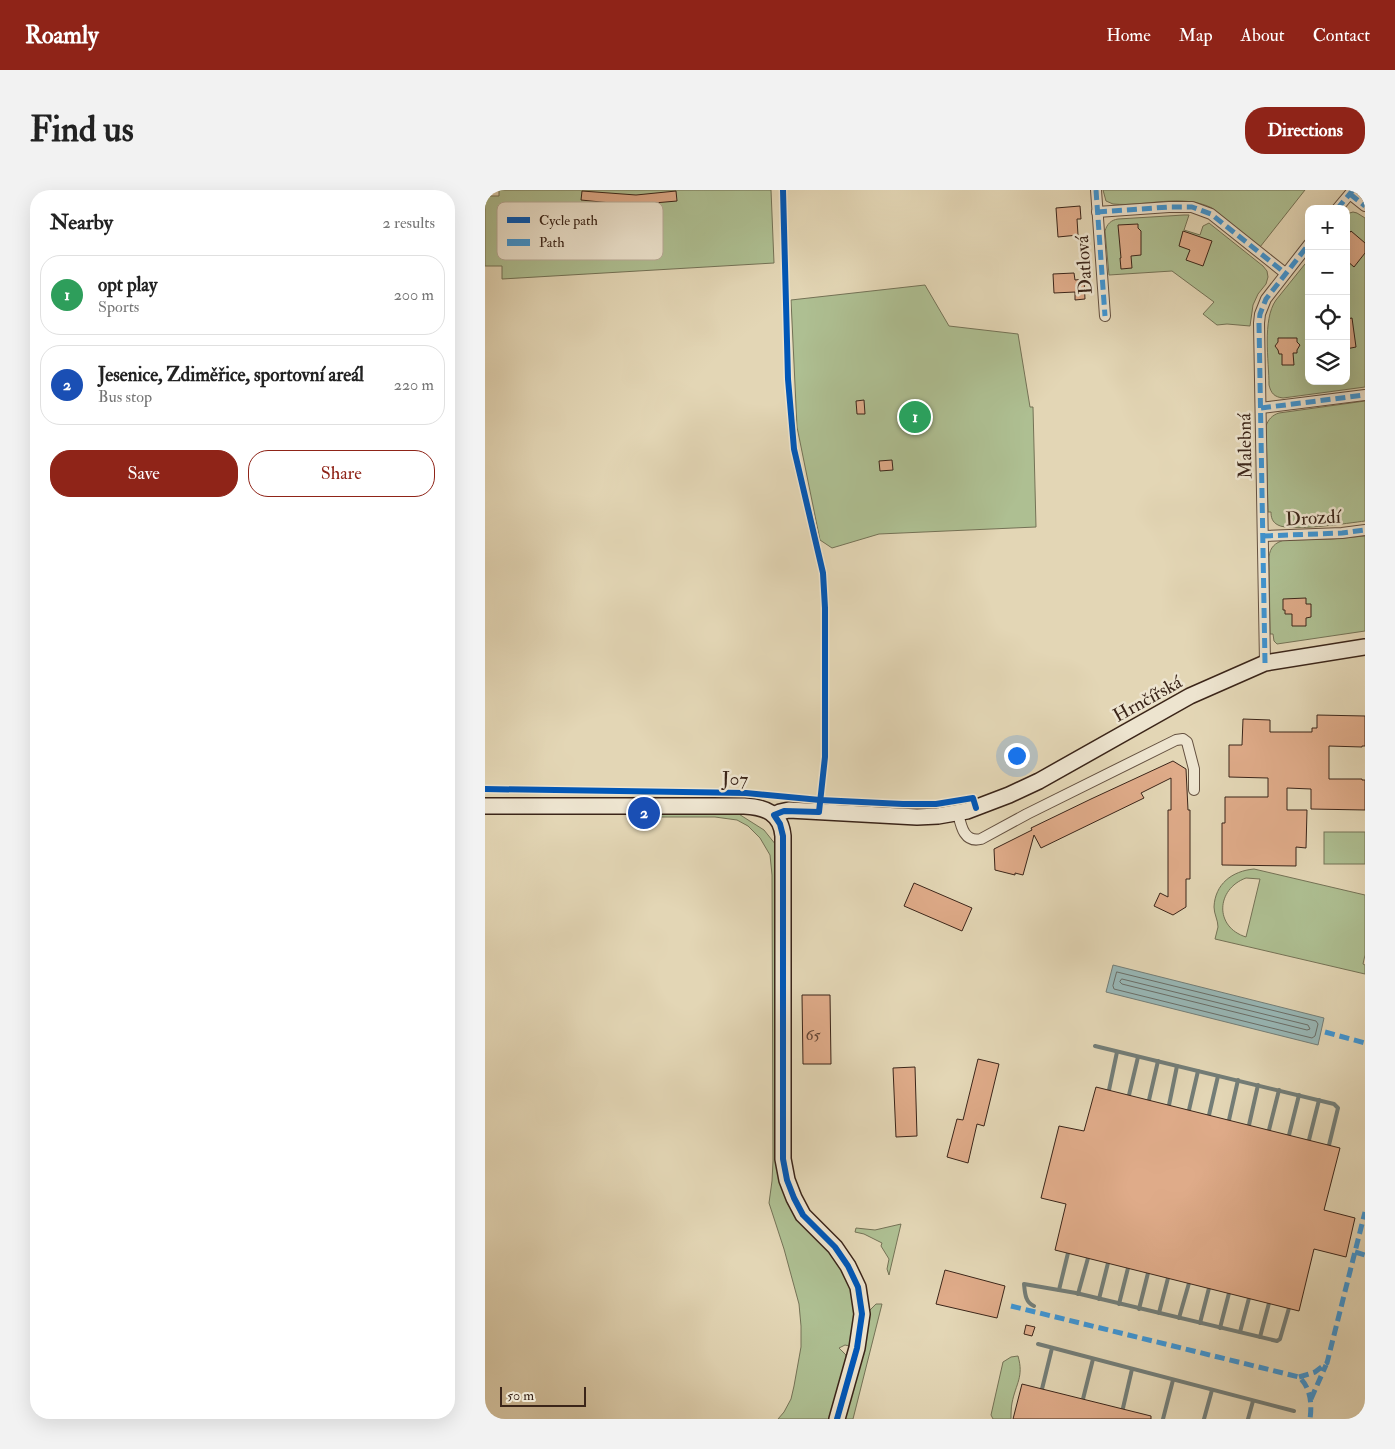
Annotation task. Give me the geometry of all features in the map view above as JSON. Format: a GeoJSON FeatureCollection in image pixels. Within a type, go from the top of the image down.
{"type":"FeatureCollection","features":[{"type":"Feature","properties":{"kind":"street","name":"Datlová"},"geometry":{"type":"LineString","coordinates":[[1096,190],[1105,316]]}},
{"type":"Feature","properties":{"kind":"street"},"geometry":{"type":"LineString","coordinates":[[1340,205],[1351,192],[1365,206]]}},
{"type":"Feature","properties":{"kind":"street","name":"Datlová"},"geometry":{"type":"LineString","coordinates":[[1097,212],[1192,207],[1211,214],[1285,273]]}},
{"type":"Feature","properties":{"kind":"street","name":"Malebná"},"geometry":{"type":"LineString","coordinates":[[1265,663],[1259,323],[1265,299],[1305,249]]}},
{"type":"Feature","properties":{"kind":"street"},"geometry":{"type":"LineString","coordinates":[[1261,408],[1365,395]]}},
{"type":"Feature","properties":{"kind":"street","name":"Drozdí"},"geometry":{"type":"LineString","coordinates":[[1263,536],[1342,533],[1365,530]]}},
{"type":"Feature","properties":{"kind":"street","name":"Hrnčířská"},"geometry":{"type":"LineString","coordinates":[[774,815],[785,810],[917,817],[958,813],[982,806],[1031,784],[1190,696],[1265,663],[1365,647]]}},
{"type":"Feature","properties":{"kind":"street"},"geometry":{"type":"LineString","coordinates":[[958,813],[966,835],[974,840],[981,840],[1027,814],[1176,740],[1183,739],[1187,742],[1194,769],[1194,790]]}},
{"type":"Feature","properties":{"kind":"street"},"geometry":{"type":"LineString","coordinates":[[485,806],[744,806],[760,808],[774,815],[781,824],[783,836],[783,1159],[787,1180],[803,1215],[835,1247],[848,1266],[858,1287],[862,1314],[857,1348],[837,1419]]}},
{"type":"Feature","properties":{"kind":"green space"},"geometry":{"type":"Polygon","coordinates":[[[499,190],[771,190],[774,263],[502,279],[502,266],[485,266],[485,196],[499,196],[499,190]]]}},
{"type":"Feature","properties":{"kind":"green space"},"geometry":{"type":"Polygon","coordinates":[[[1103,190],[1305,190],[1260,247],[1212,208],[1188,201],[1113,204],[1106,201],[1103,190]]]}},
{"type":"Feature","properties":{"kind":"green space"},"geometry":{"type":"Polygon","coordinates":[[[1350,213],[1357,213],[1365,218],[1365,387],[1283,398],[1277,397],[1269,385],[1267,341],[1269,318],[1276,300],[1305,264],[1305,385],[1350,385],[1350,213]]]}},
{"type":"Feature","properties":{"kind":"green space"},"geometry":{"type":"Polygon","coordinates":[[[1189,215],[1184,230],[1200,235],[1203,226],[1209,223],[1267,271],[1266,284],[1258,294],[1253,305],[1250,326],[1217,325],[1203,314],[1214,302],[1172,271],[1109,275],[1105,231],[1113,220],[1189,215]]]}},
{"type":"Feature","properties":{"kind":"green space"},"geometry":{"type":"Polygon","coordinates":[[[925,285],[949,326],[1018,334],[1030,407],[1033,407],[1036,527],[879,534],[832,548],[820,540],[797,427],[791,300],[925,285]]]}},
{"type":"Feature","properties":{"kind":"green space"},"geometry":{"type":"Polygon","coordinates":[[[1365,401],[1365,521],[1294,528],[1276,524],[1272,519],[1271,512],[1268,512],[1266,426],[1269,420],[1279,413],[1365,401]]]}},
{"type":"Feature","properties":{"kind":"green space"},"geometry":{"type":"Polygon","coordinates":[[[1365,536],[1365,631],[1277,644],[1274,641],[1273,634],[1270,634],[1269,557],[1273,546],[1284,540],[1365,536]]]}},
{"type":"Feature","properties":{"kind":"green space"},"geometry":{"type":"Polygon","coordinates":[[[655,810],[734,811],[764,830],[776,845],[778,1158],[830,1252],[847,1276],[855,1303],[854,1325],[849,1346],[845,1345],[839,1348],[846,1355],[846,1358],[831,1419],[778,1419],[791,1399],[801,1347],[801,1326],[799,1304],[769,1203],[773,1161],[772,875],[770,855],[760,838],[748,826],[737,820],[715,817],[655,817],[655,810]]]}},
{"type":"Feature","properties":{"kind":"green space"},"geometry":{"type":"Polygon","coordinates":[[[1324,832],[1365,832],[1365,864],[1324,864],[1324,832]]]}},
{"type":"Feature","properties":{"kind":"green space"},"geometry":{"type":"Polygon","coordinates":[[[1254,869],[1365,895],[1365,955],[1363,964],[1365,965],[1365,974],[1215,939],[1218,927],[1214,907],[1221,885],[1232,876],[1254,869]],[[1246,878],[1236,883],[1224,899],[1224,917],[1228,925],[1246,937],[1260,879],[1246,878]]]}},
{"type":"Feature","properties":{"kind":"green space"},"geometry":{"type":"Polygon","coordinates":[[[901,1224],[889,1275],[887,1269],[889,1259],[881,1246],[882,1243],[864,1234],[855,1232],[856,1228],[875,1230],[901,1224]]]}},
{"type":"Feature","properties":{"kind":"green space"},"geometry":{"type":"Polygon","coordinates":[[[876,1304],[882,1304],[853,1419],[843,1419],[869,1311],[876,1304]]]}},
{"type":"Feature","properties":{"kind":"green space"},"geometry":{"type":"Polygon","coordinates":[[[1018,1356],[1020,1375],[1012,1403],[1011,1419],[993,1419],[991,1415],[1003,1362],[1011,1357],[1018,1356]]]}},
{"type":"Feature","properties":{"kind":"water"},"geometry":{"type":"Polygon","coordinates":[[[1113,965],[1324,1018],[1318,1045],[1106,992],[1113,965]]]}},
{"type":"Feature","properties":{"kind":"building"},"geometry":{"type":"Polygon","coordinates":[[[582,191],[636,195],[676,191],[677,201],[601,202],[581,200],[582,191]]]}},
{"type":"Feature","properties":{"kind":"building"},"geometry":{"type":"Polygon","coordinates":[[[1080,206],[1081,219],[1077,219],[1078,235],[1058,237],[1056,208],[1080,206]]]}},
{"type":"Feature","properties":{"kind":"building"},"geometry":{"type":"Polygon","coordinates":[[[1138,224],[1138,228],[1141,231],[1141,255],[1131,256],[1132,268],[1121,269],[1118,225],[1138,224]]]}},
{"type":"Feature","properties":{"kind":"building"},"geometry":{"type":"Polygon","coordinates":[[[1183,231],[1212,241],[1203,266],[1186,260],[1190,250],[1179,246],[1183,231]]]}},
{"type":"Feature","properties":{"kind":"building"},"geometry":{"type":"Polygon","coordinates":[[[1351,231],[1365,243],[1365,253],[1354,267],[1350,264],[1351,231]]]}},
{"type":"Feature","properties":{"kind":"building"},"geometry":{"type":"Polygon","coordinates":[[[1074,273],[1075,280],[1084,279],[1085,299],[1075,300],[1075,292],[1054,293],[1053,274],[1074,273]]]}},
{"type":"Feature","properties":{"kind":"building"},"geometry":{"type":"Polygon","coordinates":[[[1350,318],[1352,318],[1356,347],[1350,348],[1350,340],[1350,318]]]}},
{"type":"Feature","properties":{"kind":"building"},"geometry":{"type":"Polygon","coordinates":[[[1278,338],[1297,338],[1297,342],[1300,345],[1297,353],[1293,353],[1294,365],[1282,365],[1282,354],[1279,354],[1275,346],[1278,338]]]}},
{"type":"Feature","properties":{"kind":"building"},"geometry":{"type":"Polygon","coordinates":[[[864,400],[865,414],[857,414],[856,401],[864,400]]]}},
{"type":"Feature","properties":{"kind":"building"},"geometry":{"type":"Polygon","coordinates":[[[892,460],[893,470],[880,471],[879,461],[892,460]]]}},
{"type":"Feature","properties":{"kind":"building"},"geometry":{"type":"Polygon","coordinates":[[[1306,598],[1306,604],[1311,604],[1311,617],[1306,618],[1306,626],[1292,626],[1292,614],[1285,614],[1283,599],[1306,598]]]}},
{"type":"Feature","properties":{"kind":"building"},"geometry":{"type":"Polygon","coordinates":[[[1317,715],[1365,716],[1365,746],[1329,746],[1329,779],[1365,780],[1365,810],[1311,809],[1311,789],[1287,788],[1287,810],[1307,810],[1306,848],[1296,847],[1296,866],[1222,865],[1222,823],[1225,823],[1225,797],[1268,797],[1268,778],[1229,777],[1229,745],[1242,745],[1243,719],[1270,720],[1270,732],[1312,732],[1312,728],[1317,728],[1317,715]]]}},
{"type":"Feature","properties":{"kind":"building"},"geometry":{"type":"Polygon","coordinates":[[[1173,761],[1186,769],[1188,810],[1190,810],[1190,879],[1186,879],[1186,907],[1173,915],[1154,906],[1160,893],[1168,897],[1168,810],[1171,810],[1171,778],[1141,793],[1144,798],[1041,848],[1034,835],[1023,875],[995,870],[994,849],[1032,830],[1031,828],[1173,761]]]}},
{"type":"Feature","properties":{"kind":"building"},"geometry":{"type":"Polygon","coordinates":[[[914,883],[972,908],[962,931],[904,906],[914,883]]]}},
{"type":"Feature","properties":{"kind":"building"},"geometry":{"type":"Polygon","coordinates":[[[802,995],[830,995],[831,1064],[803,1064],[802,995]]]}},
{"type":"Feature","properties":{"kind":"building"},"geometry":{"type":"Polygon","coordinates":[[[978,1059],[999,1064],[984,1126],[977,1124],[968,1163],[947,1157],[957,1119],[963,1120],[978,1059]]]}},
{"type":"Feature","properties":{"kind":"building"},"geometry":{"type":"Polygon","coordinates":[[[915,1067],[917,1136],[896,1137],[893,1068],[915,1067]]]}},
{"type":"Feature","properties":{"kind":"building"},"geometry":{"type":"Polygon","coordinates":[[[1096,1087],[1340,1148],[1324,1210],[1355,1218],[1346,1257],[1314,1249],[1299,1311],[1055,1250],[1066,1204],[1041,1198],[1059,1126],[1084,1131],[1096,1087]]]}},
{"type":"Feature","properties":{"kind":"building"},"geometry":{"type":"Polygon","coordinates":[[[945,1270],[1005,1286],[997,1318],[936,1304],[945,1270]]]}},
{"type":"Feature","properties":{"kind":"building"},"geometry":{"type":"Polygon","coordinates":[[[1026,1325],[1035,1327],[1032,1336],[1024,1334],[1026,1325]]]}},
{"type":"Feature","properties":{"kind":"building"},"geometry":{"type":"Polygon","coordinates":[[[1022,1384],[1151,1416],[1151,1419],[1013,1419],[1022,1384]]]}},
{"type":"Feature","properties":{"kind":"waterway"},"geometry":{"type":"LineString","coordinates":[[1095,1046],[1334,1104],[1338,1108],[1329,1145]]}},
{"type":"Feature","properties":{"kind":"waterway"},"geometry":{"type":"LineString","coordinates":[[1109,1090],[1117,1052]]}},
{"type":"Feature","properties":{"kind":"waterway"},"geometry":{"type":"LineString","coordinates":[[1129,1095],[1138,1057]]}},
{"type":"Feature","properties":{"kind":"waterway"},"geometry":{"type":"LineString","coordinates":[[1149,1100],[1158,1061]]}},
{"type":"Feature","properties":{"kind":"waterway"},"geometry":{"type":"LineString","coordinates":[[1169,1105],[1177,1066]]}},
{"type":"Feature","properties":{"kind":"waterway"},"geometry":{"type":"LineString","coordinates":[[1189,1110],[1198,1071]]}},
{"type":"Feature","properties":{"kind":"waterway"},"geometry":{"type":"LineString","coordinates":[[1209,1115],[1218,1076]]}},
{"type":"Feature","properties":{"kind":"waterway"},"geometry":{"type":"LineString","coordinates":[[1229,1120],[1238,1080]]}},
{"type":"Feature","properties":{"kind":"waterway"},"geometry":{"type":"LineString","coordinates":[[1249,1125],[1258,1085]]}},
{"type":"Feature","properties":{"kind":"waterway"},"geometry":{"type":"LineString","coordinates":[[1269,1130],[1279,1090]]}},
{"type":"Feature","properties":{"kind":"waterway"},"geometry":{"type":"LineString","coordinates":[[1289,1135],[1299,1095]]}},
{"type":"Feature","properties":{"kind":"waterway"},"geometry":{"type":"LineString","coordinates":[[1309,1140],[1319,1100]]}},
{"type":"Feature","properties":{"kind":"waterway"},"geometry":{"type":"LineString","coordinates":[[1059,1290],[1068,1253]]}},
{"type":"Feature","properties":{"kind":"waterway"},"geometry":{"type":"LineString","coordinates":[[1078,1294],[1088,1258]]}},
{"type":"Feature","properties":{"kind":"waterway"},"geometry":{"type":"LineString","coordinates":[[1099,1299],[1108,1263]]}},
{"type":"Feature","properties":{"kind":"waterway"},"geometry":{"type":"LineString","coordinates":[[1119,1304],[1128,1268]]}},
{"type":"Feature","properties":{"kind":"waterway"},"geometry":{"type":"LineString","coordinates":[[1139,1309],[1148,1273]]}},
{"type":"Feature","properties":{"kind":"waterway"},"geometry":{"type":"LineString","coordinates":[[1159,1313],[1168,1278]]}},
{"type":"Feature","properties":{"kind":"waterway"},"geometry":{"type":"LineString","coordinates":[[1179,1318],[1189,1283]]}},
{"type":"Feature","properties":{"kind":"waterway"},"geometry":{"type":"LineString","coordinates":[[1034,1306],[1027,1300],[1024,1284],[1076,1293],[1277,1341],[1280,1339],[1289,1308]]}},
{"type":"Feature","properties":{"kind":"waterway"},"geometry":{"type":"LineString","coordinates":[[1200,1323],[1209,1288]]}},
{"type":"Feature","properties":{"kind":"waterway"},"geometry":{"type":"LineString","coordinates":[[1220,1328],[1229,1293]]}},
{"type":"Feature","properties":{"kind":"waterway"},"geometry":{"type":"LineString","coordinates":[[1240,1332],[1249,1298]]}},
{"type":"Feature","properties":{"kind":"waterway"},"geometry":{"type":"LineString","coordinates":[[1260,1337],[1269,1303]]}},
{"type":"Feature","properties":{"kind":"waterway"},"geometry":{"type":"LineString","coordinates":[[1038,1344],[1294,1411]]}},
{"type":"Feature","properties":{"kind":"waterway"},"geometry":{"type":"LineString","coordinates":[[1042,1389],[1052,1348]]}},
{"type":"Feature","properties":{"kind":"waterway"},"geometry":{"type":"LineString","coordinates":[[1083,1399],[1093,1359]]}},
{"type":"Feature","properties":{"kind":"waterway"},"geometry":{"type":"LineString","coordinates":[[1123,1408],[1132,1369]]}},
{"type":"Feature","properties":{"kind":"waterway"},"geometry":{"type":"LineString","coordinates":[[1163,1419],[1173,1380]]}},
{"type":"Feature","properties":{"kind":"waterway"},"geometry":{"type":"LineString","coordinates":[[1204,1419],[1212,1390]]}},
{"type":"Feature","properties":{"kind":"waterway"},"geometry":{"type":"LineString","coordinates":[[1248,1419],[1253,1401]]}},
{"type":"Feature","properties":{"kind":"marked path"},"geometry":{"type":"LineString","coordinates":[[1096,190],[1105,316]]}},
{"type":"Feature","properties":{"kind":"marked path"},"geometry":{"type":"LineString","coordinates":[[1340,205],[1353,190]]}},
{"type":"Feature","properties":{"kind":"marked path"},"geometry":{"type":"LineString","coordinates":[[1350,194],[1365,206]]}},
{"type":"Feature","properties":{"kind":"marked path"},"geometry":{"type":"LineString","coordinates":[[1097,212],[1192,207],[1211,214],[1285,273]]}},
{"type":"Feature","properties":{"kind":"marked path"},"geometry":{"type":"LineString","coordinates":[[1265,663],[1259,323],[1260,314],[1266,299],[1305,249]]}},
{"type":"Feature","properties":{"kind":"marked path"},"geometry":{"type":"LineString","coordinates":[[1261,408],[1365,395]]}},
{"type":"Feature","properties":{"kind":"marked path"},"geometry":{"type":"LineString","coordinates":[[1263,536],[1342,533],[1365,530]]}},
{"type":"Feature","properties":{"kind":"marked path"},"geometry":{"type":"LineString","coordinates":[[1325,1032],[1365,1043]]}},
{"type":"Feature","properties":{"kind":"marked path"},"geometry":{"type":"LineString","coordinates":[[1299,1377],[1315,1372],[1327,1363],[1365,1212]]}},
{"type":"Feature","properties":{"kind":"marked path"},"geometry":{"type":"LineString","coordinates":[[1355,1252],[1365,1255]]}},
{"type":"Feature","properties":{"kind":"marked path"},"geometry":{"type":"LineString","coordinates":[[1011,1306],[1299,1377],[1306,1386],[1310,1396],[1310,1419]]}},
{"type":"Feature","properties":{"kind":"marked path"},"geometry":{"type":"LineString","coordinates":[[1311,1399],[1326,1365]]}},
{"type":"Feature","properties":{"kind":"cycle path"},"geometry":{"type":"LineString","coordinates":[[783,190],[788,379],[794,449],[823,573],[825,608],[825,757],[819,812],[784,811],[774,815],[780,824],[783,836],[783,1159],[787,1180],[803,1215],[835,1247],[848,1266],[858,1287],[862,1314],[857,1348],[837,1419]]}},
{"type":"Feature","properties":{"kind":"cycle path","name":"J07"},"geometry":{"type":"LineString","coordinates":[[485,789],[746,793],[820,800],[903,804],[936,804],[973,798],[976,808]]}},
{"type":"Feature","properties":{"kind":"place","name":"opt play"},"geometry":{"type":"Point","coordinates":[915,417]}},
{"type":"Feature","properties":{"kind":"place","name":"Jesenice, Zdiměřice, sportovní areál"},"geometry":{"type":"Point","coordinates":[644,813]}}]}
